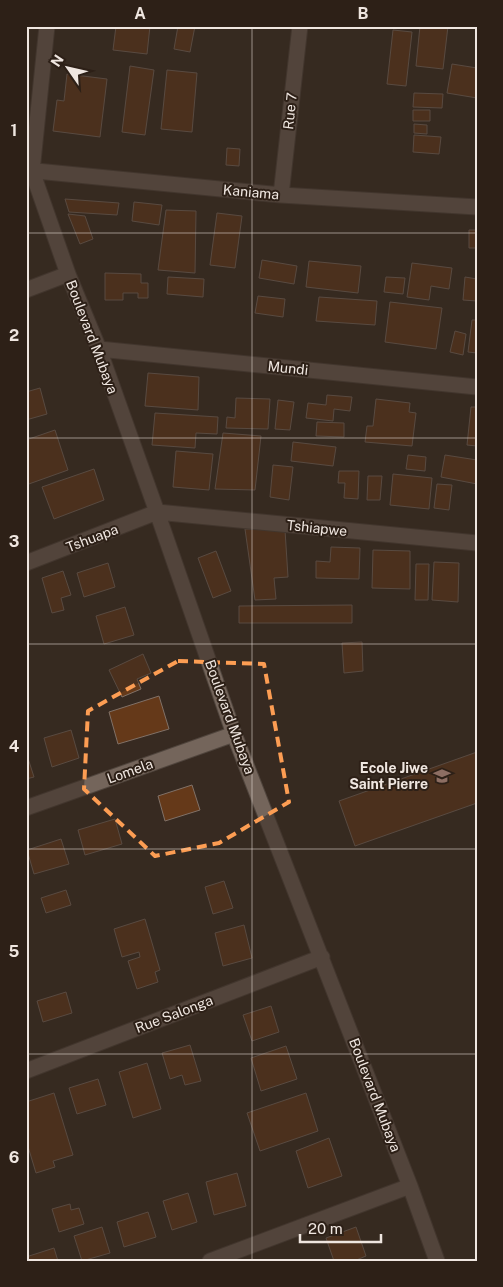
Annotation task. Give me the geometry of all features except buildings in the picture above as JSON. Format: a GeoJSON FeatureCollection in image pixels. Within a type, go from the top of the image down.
{"type":"FeatureCollection","features":[{"type":"Feature","properties":{"kind":"street"},"geometry":{"type":"LineString","coordinates":[[29,171],[48,26]]}},
{"type":"Feature","properties":{"kind":"street","name":"Rue 7"},"geometry":{"type":"LineString","coordinates":[[281,195],[300,26]]}},
{"type":"Feature","properties":{"kind":"street","name":"Kaniama"},"geometry":{"type":"LineString","coordinates":[[29,171],[281,195],[477,207]]}},
{"type":"Feature","properties":{"kind":"street","name":"Boulevard Mubaya"},"geometry":{"type":"LineString","coordinates":[[29,171],[98,349],[158,512],[234,734],[322,957],[437,1261]]}},
{"type":"Feature","properties":{"kind":"street"},"geometry":{"type":"LineString","coordinates":[[26,290],[68,274]]}},
{"type":"Feature","properties":{"kind":"street","name":"Mundi"},"geometry":{"type":"LineString","coordinates":[[98,349],[477,387]]}},
{"type":"Feature","properties":{"kind":"street","name":"Tshiapwe"},"geometry":{"type":"LineString","coordinates":[[158,512],[477,543]]}},
{"type":"Feature","properties":{"kind":"street","name":"Tshuapa"},"geometry":{"type":"LineString","coordinates":[[26,563],[158,512]]}},
{"type":"Feature","properties":{"kind":"street","name":"Lomela"},"geometry":{"type":"LineString","coordinates":[[26,808],[234,734]]}},
{"type":"Feature","properties":{"kind":"street","name":"Rue Salonga"},"geometry":{"type":"LineString","coordinates":[[26,1071],[322,957]]}},
{"type":"Feature","properties":{"kind":"street"},"geometry":{"type":"LineString","coordinates":[[210,1261],[410,1186]]}},
{"type":"Feature","properties":{"kind":"highlighted area"},"geometry":{"type":"Polygon","coordinates":[[[178,661],[264,664],[289,802],[219,843],[155,856],[84,789],[88,711],[178,661]]]}},
{"type":"Feature","properties":{"kind":"place","name":"Ecole Jiwe Saint Pierre"},"geometry":{"type":"Point","coordinates":[442,776]}}]}
